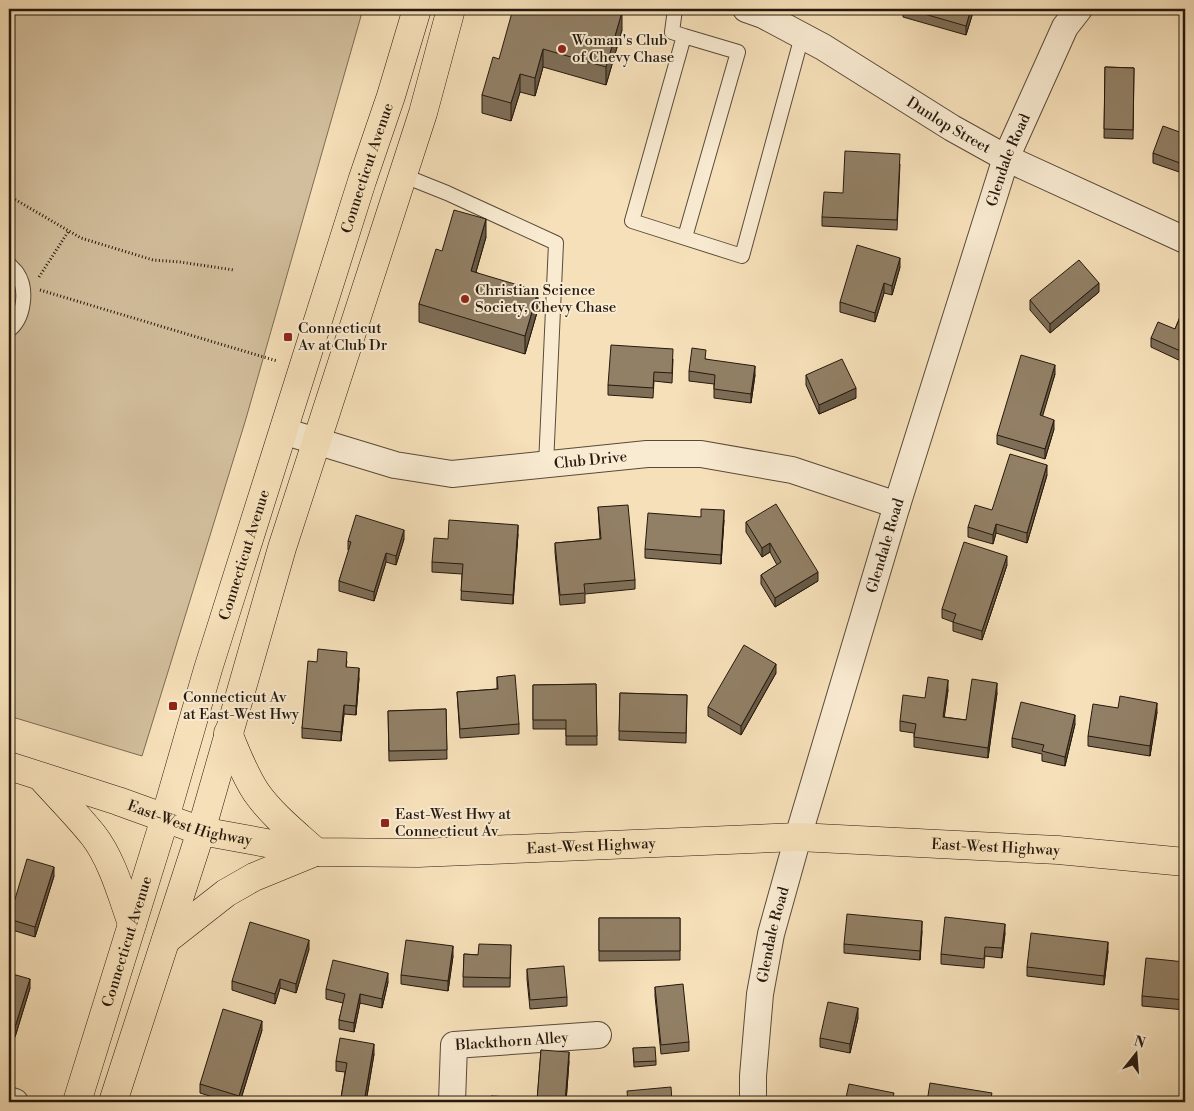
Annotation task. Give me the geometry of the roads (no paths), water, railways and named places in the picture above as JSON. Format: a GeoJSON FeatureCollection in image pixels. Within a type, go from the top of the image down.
{"type":"FeatureCollection","features":[{"type":"Feature","properties":{"kind":"main road","name":"Connecticut Avenue"},"geometry":{"type":"LineString","coordinates":[[77,1102],[165,818],[208,669],[417,9]]}},
{"type":"Feature","properties":{"kind":"main road"},"geometry":{"type":"LineString","coordinates":[[113,1102],[201,831],[282,548],[422,113],[451,9]]}},
{"type":"Feature","properties":{"kind":"main road"},"geometry":{"type":"LineString","coordinates":[[166,940],[226,893],[254,877],[292,860],[316,852],[273,813],[256,791],[228,733]]}},
{"type":"Feature","properties":{"kind":"main road","name":"East-West Highway"},"geometry":{"type":"LineString","coordinates":[[9,766],[123,802],[201,831],[316,852],[418,853],[798,837],[1058,850],[1185,862]]}},
{"type":"Feature","properties":{"kind":"main road"},"geometry":{"type":"LineString","coordinates":[[40,776],[94,836],[104,852],[119,886],[132,924]]}},
{"type":"Feature","properties":{"kind":"street","name":"Dunlop Street"},"geometry":{"type":"LineString","coordinates":[[746,9],[763,15],[823,47],[952,128],[1006,158],[1185,240]]}},
{"type":"Feature","properties":{"kind":"street","name":"Glendale Road"},"geometry":{"type":"LineString","coordinates":[[753,1102],[753,1076],[760,994],[771,934],[798,837],[897,506],[1006,158],[1065,27],[1079,9]]}},
{"type":"Feature","properties":{"kind":"street","name":"Club Drive"},"geometry":{"type":"LineString","coordinates":[[283,431],[395,465],[452,474],[647,454],[701,454],[792,470],[897,506]]}},
{"type":"Feature","properties":{"kind":"street","name":"Blackthorn Alley"},"geometry":{"type":"LineString","coordinates":[[452,1102],[454,1045],[598,1035]]}},
{"type":"Feature","properties":{"kind":"street"},"geometry":{"type":"LineString","coordinates":[[9,1100],[15,1102]]}},
{"type":"Feature","properties":{"kind":"lane"},"geometry":{"type":"LineString","coordinates":[[675,9],[672,32],[738,52],[686,237]]}},
{"type":"Feature","properties":{"kind":"lane"},"geometry":{"type":"LineString","coordinates":[[684,36],[632,221],[742,256],[802,36]]}},
{"type":"Feature","properties":{"kind":"lane"},"geometry":{"type":"LineString","coordinates":[[402,175],[556,242],[546,464]]}},
{"type":"Feature","properties":{"kind":"lane"},"geometry":{"type":"LineString","coordinates":[[9,264],[18,273],[23,288],[21,313],[13,327],[9,330]]}},
{"type":"Feature","properties":{"kind":"place","name":"Woman's Club of Chevy Chase"},"geometry":{"type":"Point","coordinates":[562,49]}},
{"type":"Feature","properties":{"kind":"place","name":"Christian Science Society, Chevy Chase"},"geometry":{"type":"Point","coordinates":[465,299]}},
{"type":"Feature","properties":{"kind":"place","name":"Connecticut Av at Club Dr"},"geometry":{"type":"Point","coordinates":[288,337]}},
{"type":"Feature","properties":{"kind":"place","name":"Connecticut Av at East-West Hwy"},"geometry":{"type":"Point","coordinates":[173,706]}},
{"type":"Feature","properties":{"kind":"place","name":"East-West Hwy at Connecticut Av"},"geometry":{"type":"Point","coordinates":[385,823]}}]}
